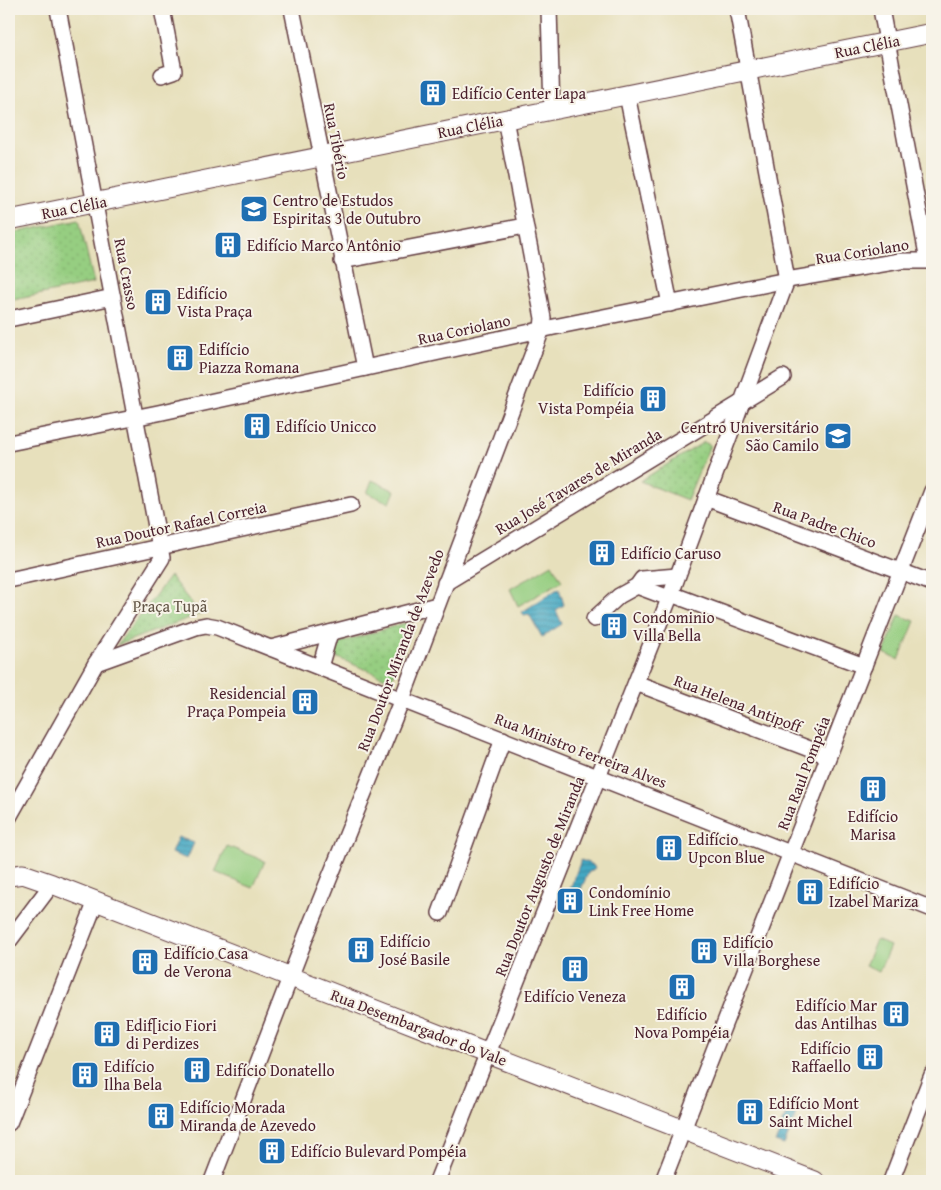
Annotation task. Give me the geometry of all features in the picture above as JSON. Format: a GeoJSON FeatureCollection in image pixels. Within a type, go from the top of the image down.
{"type":"FeatureCollection","features":[{"type":"Feature","properties":{"kind":"main road","name":"Rua Clélia"},"geometry":{"type":"LineString","coordinates":[[9,220],[932,33]]}},
{"type":"Feature","properties":{"kind":"main road","name":"Rua Desembargador do Vale"},"geometry":{"type":"LineString","coordinates":[[13,872],[96,900],[815,1181]]}},
{"type":"Feature","properties":{"kind":"street","name":"Rua Crasso"},"geometry":{"type":"LineString","coordinates":[[58,9],[160,546]]}},
{"type":"Feature","properties":{"kind":"street"},"geometry":{"type":"LineString","coordinates":[[162,9],[174,71],[162,75]]}},
{"type":"Feature","properties":{"kind":"street","name":"Rua Tibério"},"geometry":{"type":"LineString","coordinates":[[292,9],[365,368]]}},
{"type":"Feature","properties":{"kind":"street"},"geometry":{"type":"LineString","coordinates":[[549,9],[552,110]]}},
{"type":"Feature","properties":{"kind":"street","name":"Rua Doutor Augusto de Miranda"},"geometry":{"type":"LineString","coordinates":[[437,1181],[678,576],[787,280],[737,9]]}},
{"type":"Feature","properties":{"kind":"street"},"geometry":{"type":"LineString","coordinates":[[881,9],[930,261]]}},
{"type":"Feature","properties":{"kind":"street"},"geometry":{"type":"LineString","coordinates":[[627,95],[670,304]]}},
{"type":"Feature","properties":{"kind":"street","name":"Rua Doutor Miranda de Azevedo"},"geometry":{"type":"LineString","coordinates":[[212,1181],[290,976],[402,699],[542,330],[543,318],[505,119]]}},
{"type":"Feature","properties":{"kind":"street"},"geometry":{"type":"LineString","coordinates":[[342,262],[525,226]]}},
{"type":"Feature","properties":{"kind":"street","name":"Rua Coriolano"},"geometry":{"type":"LineString","coordinates":[[9,443],[137,418],[542,330],[787,280],[900,261],[930,261]]}},
{"type":"Feature","properties":{"kind":"street"},"geometry":{"type":"LineString","coordinates":[[9,319],[113,298]]}},
{"type":"Feature","properties":{"kind":"street","name":"Rua José Tavares de Miranda"},"geometry":{"type":"LineString","coordinates":[[445,583],[783,377]]}},
{"type":"Feature","properties":{"kind":"street"},"geometry":{"type":"LineString","coordinates":[[711,420],[735,422]]}},
{"type":"Feature","properties":{"kind":"street","name":"Rua Raul Pompéia"},"geometry":{"type":"LineString","coordinates":[[663,1181],[932,491]]}},
{"type":"Feature","properties":{"kind":"street","name":"Rua Padre Chico"},"geometry":{"type":"LineString","coordinates":[[706,498],[932,583]]}},
{"type":"Feature","properties":{"kind":"street","name":"Rua Doutor Rafael Correia"},"geometry":{"type":"LineString","coordinates":[[12,581],[160,546],[351,505]]}},
{"type":"Feature","properties":{"kind":"street"},"geometry":{"type":"LineString","coordinates":[[9,816],[96,663],[162,558],[160,546]]}},
{"type":"Feature","properties":{"kind":"street","name":"Rua José Tavares de Miranda"},"geometry":{"type":"LineString","coordinates":[[457,550],[490,555]]}},
{"type":"Feature","properties":{"kind":"street"},"geometry":{"type":"LineString","coordinates":[[594,619],[620,596],[637,586],[642,580],[650,577],[678,576]]}},
{"type":"Feature","properties":{"kind":"street"},"geometry":{"type":"LineString","coordinates":[[637,586],[670,596],[864,666]]}},
{"type":"Feature","properties":{"kind":"street"},"geometry":{"type":"LineString","coordinates":[[271,648],[437,606]]}},
{"type":"Feature","properties":{"kind":"street","name":"Rua Ministro Ferreira Alves"},"geometry":{"type":"LineString","coordinates":[[96,663],[196,627],[206,625],[216,627],[791,851],[932,909]]}},
{"type":"Feature","properties":{"kind":"street"},"geometry":{"type":"LineString","coordinates":[[320,667],[330,633]]}},
{"type":"Feature","properties":{"kind":"street","name":"Rua Helena Antipoff"},"geometry":{"type":"LineString","coordinates":[[636,683],[828,756]]}},
{"type":"Feature","properties":{"kind":"street"},"geometry":{"type":"LineString","coordinates":[[440,913],[504,739]]}},
{"type":"Feature","properties":{"kind":"street"},"geometry":{"type":"LineString","coordinates":[[9,941],[52,884]]}},
{"type":"Feature","properties":{"kind":"street"},"geometry":{"type":"LineString","coordinates":[[9,1123],[96,900]]}},
{"type":"Feature","properties":{"kind":"street"},"geometry":{"type":"LineString","coordinates":[[890,1181],[932,1075]]}},
{"type":"Feature","properties":{"kind":"green space"},"geometry":{"type":"Polygon","coordinates":[[[79,219],[94,283],[9,301],[9,234],[79,219]]]}},
{"type":"Feature","properties":{"kind":"green space"},"geometry":{"type":"Polygon","coordinates":[[[704,442],[710,445],[687,500],[640,481],[704,442]]]}},
{"type":"Feature","properties":{"kind":"green space"},"geometry":{"type":"Polygon","coordinates":[[[372,480],[395,491],[390,503],[367,493],[372,480]]]}},
{"type":"Feature","properties":{"kind":"green space"},"geometry":{"type":"Polygon","coordinates":[[[552,564],[562,581],[518,606],[510,589],[552,564]]]}},
{"type":"Feature","properties":{"kind":"green space","name":"Praça Tupã"},"geometry":{"type":"Polygon","coordinates":[[[170,576],[200,614],[117,645],[170,576]]]}},
{"type":"Feature","properties":{"kind":"green space"},"geometry":{"type":"Polygon","coordinates":[[[899,615],[915,621],[899,660],[884,653],[899,615]]]}},
{"type":"Feature","properties":{"kind":"green space"},"geometry":{"type":"Polygon","coordinates":[[[408,622],[413,628],[392,679],[331,655],[332,645],[408,622]]]}},
{"type":"Feature","properties":{"kind":"green space"},"geometry":{"type":"Polygon","coordinates":[[[227,846],[265,861],[253,888],[215,872],[227,846]]]}},
{"type":"Feature","properties":{"kind":"green space"},"geometry":{"type":"Polygon","coordinates":[[[876,940],[890,946],[879,972],[865,966],[876,940]]]}},
{"type":"Feature","properties":{"kind":"water"},"geometry":{"type":"Polygon","coordinates":[[[559,588],[564,605],[556,610],[562,624],[542,637],[529,614],[524,615],[522,612],[559,588]]]}},
{"type":"Feature","properties":{"kind":"water"},"geometry":{"type":"Polygon","coordinates":[[[178,837],[194,843],[187,859],[171,853],[178,837]]]}},
{"type":"Feature","properties":{"kind":"water"},"geometry":{"type":"Polygon","coordinates":[[[581,860],[593,865],[595,868],[588,873],[578,896],[569,892],[581,860]]]}},
{"type":"Feature","properties":{"kind":"water"},"geometry":{"type":"Polygon","coordinates":[[[792,1103],[800,1106],[784,1145],[775,1142],[783,1126],[782,1121],[786,1117],[792,1103]]]}},
{"type":"Feature","properties":{"kind":"place","name":"Edifício Center Lapa"},"geometry":{"type":"Point","coordinates":[433,93]}},
{"type":"Feature","properties":{"kind":"place","name":"Centro de Estudos Espiritas 3 de Outubro"},"geometry":{"type":"Point","coordinates":[254,209]}},
{"type":"Feature","properties":{"kind":"place","name":"Edifício Marco Antônio"},"geometry":{"type":"Point","coordinates":[228,245]}},
{"type":"Feature","properties":{"kind":"place","name":"Edifício Vista Praça"},"geometry":{"type":"Point","coordinates":[158,302]}},
{"type":"Feature","properties":{"kind":"place","name":"Edifício Piazza Romana"},"geometry":{"type":"Point","coordinates":[180,358]}},
{"type":"Feature","properties":{"kind":"place","name":"Edifício Vista Pompéia"},"geometry":{"type":"Point","coordinates":[653,399]}},
{"type":"Feature","properties":{"kind":"place","name":"Edifício Unicco"},"geometry":{"type":"Point","coordinates":[257,426]}},
{"type":"Feature","properties":{"kind":"place","name":"Centro Universitário São Camilo"},"geometry":{"type":"Point","coordinates":[838,436]}},
{"type":"Feature","properties":{"kind":"place","name":"Edifício Caruso"},"geometry":{"type":"Point","coordinates":[602,553]}},
{"type":"Feature","properties":{"kind":"place","name":"Condominio Villa Bella"},"geometry":{"type":"Point","coordinates":[614,626]}},
{"type":"Feature","properties":{"kind":"place","name":"Residencial Praça Pompeia"},"geometry":{"type":"Point","coordinates":[305,702]}},
{"type":"Feature","properties":{"kind":"place","name":"Edifício Marisa"},"geometry":{"type":"Point","coordinates":[873,789]}},
{"type":"Feature","properties":{"kind":"place","name":"Edifício Upcon Blue"},"geometry":{"type":"Point","coordinates":[669,848]}},
{"type":"Feature","properties":{"kind":"place","name":"Edifício Izabel Mariza"},"geometry":{"type":"Point","coordinates":[810,892]}},
{"type":"Feature","properties":{"kind":"place","name":"Condomínio Link Free Home"},"geometry":{"type":"Point","coordinates":[570,901]}},
{"type":"Feature","properties":{"kind":"place","name":"Edifício José Basile"},"geometry":{"type":"Point","coordinates":[361,950]}},
{"type":"Feature","properties":{"kind":"place","name":"Edifício Villa Borghese"},"geometry":{"type":"Point","coordinates":[704,951]}},
{"type":"Feature","properties":{"kind":"place","name":"Edifício Casa de Verona"},"geometry":{"type":"Point","coordinates":[145,962]}},
{"type":"Feature","properties":{"kind":"place","name":"Edifício Veneza"},"geometry":{"type":"Point","coordinates":[575,969]}},
{"type":"Feature","properties":{"kind":"place","name":"Edifício Nova Pompéia"},"geometry":{"type":"Point","coordinates":[682,987]}},
{"type":"Feature","properties":{"kind":"place","name":"Edifício Mar das Antilhas"},"geometry":{"type":"Point","coordinates":[896,1014]}},
{"type":"Feature","properties":{"kind":"place","name":"Edif[icio Fiori di Perdizes"},"geometry":{"type":"Point","coordinates":[107,1034]}},
{"type":"Feature","properties":{"kind":"place","name":"Edifício Raffaello"},"geometry":{"type":"Point","coordinates":[870,1057]}},
{"type":"Feature","properties":{"kind":"place","name":"Edifício Donatello"},"geometry":{"type":"Point","coordinates":[197,1070]}},
{"type":"Feature","properties":{"kind":"place","name":"Edifício Ilha Bela"},"geometry":{"type":"Point","coordinates":[85,1075]}},
{"type":"Feature","properties":{"kind":"place","name":"Edifício Mont Saint Michel"},"geometry":{"type":"Point","coordinates":[750,1112]}},
{"type":"Feature","properties":{"kind":"place","name":"Edifício Morada Miranda de Azevedo"},"geometry":{"type":"Point","coordinates":[161,1116]}},
{"type":"Feature","properties":{"kind":"place","name":"Edifício Bulevard Pompéia"},"geometry":{"type":"Point","coordinates":[272,1151]}}]}
